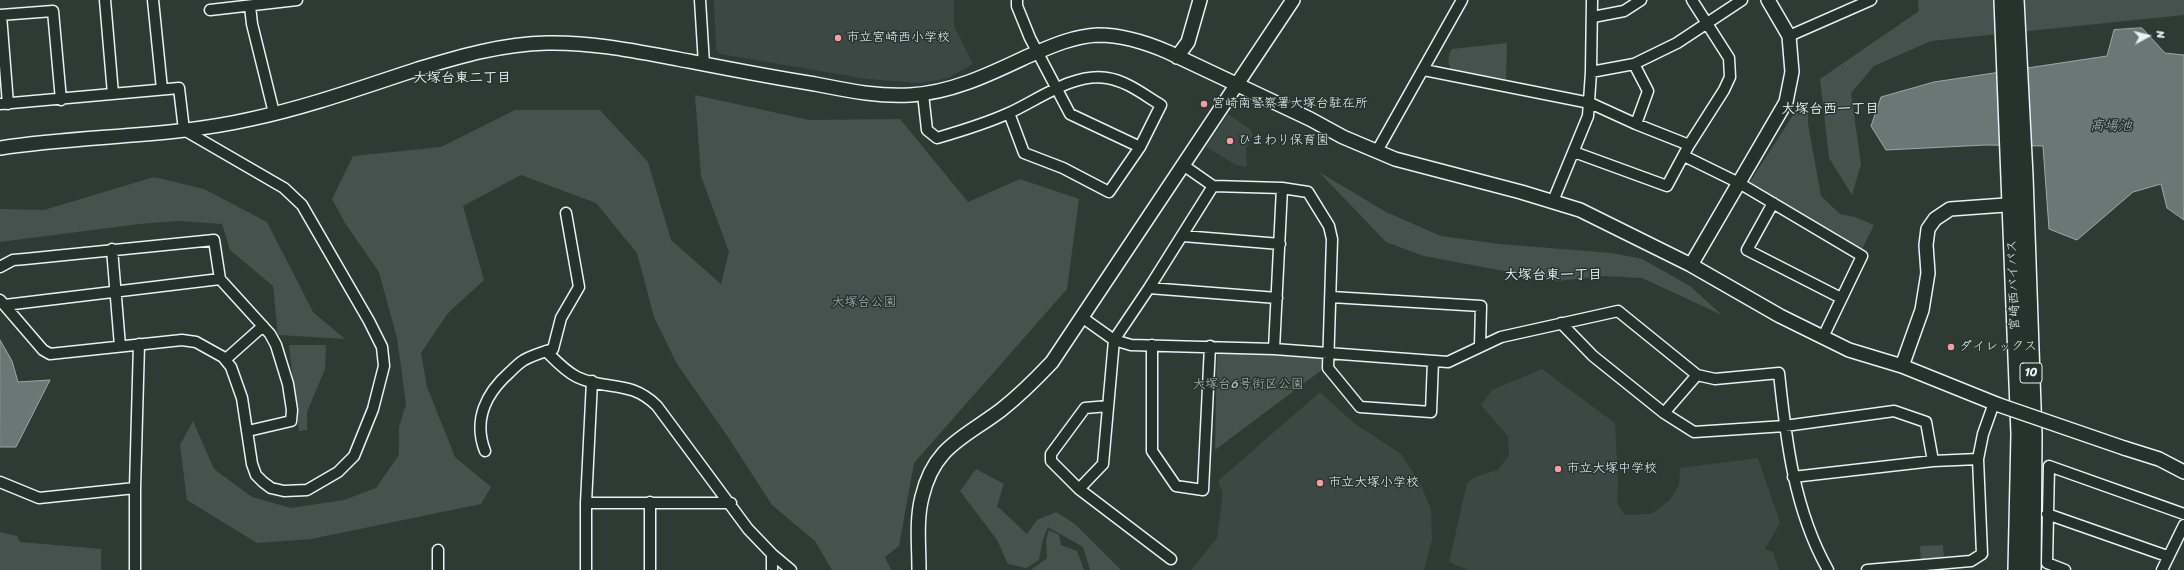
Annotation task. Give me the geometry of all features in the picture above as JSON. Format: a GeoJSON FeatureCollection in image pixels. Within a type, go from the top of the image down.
{"type":"FeatureCollection","features":[{"type":"Feature","properties":{"kind":"highway","name":"宮崎西バイパス"},"geometry":{"type":"LineString","coordinates":[[2002,0],[2010,44],[2018,177],[2017,204],[2020,434],[2017,570]]}},
{"type":"Feature","properties":{"kind":"highway","name":"宮崎西バイパス"},"geometry":{"type":"LineString","coordinates":[[2010,44],[2015,0]]}},
{"type":"Feature","properties":{"kind":"highway","name":"宮崎西バイパス"},"geometry":{"type":"LineString","coordinates":[[2017,204],[2033,435],[2032,570]]}},
{"type":"Feature","properties":{"kind":"street"},"geometry":{"type":"LineString","coordinates":[[105,0],[113,94]]}},
{"type":"Feature","properties":{"kind":"street"},"geometry":{"type":"LineString","coordinates":[[153,0],[162,89]]}},
{"type":"Feature","properties":{"kind":"street"},"geometry":{"type":"LineString","coordinates":[[210,10],[297,0]]}},
{"type":"Feature","properties":{"kind":"street"},"geometry":{"type":"LineString","coordinates":[[700,0],[704,64]]}},
{"type":"Feature","properties":{"kind":"street"},"geometry":{"type":"LineString","coordinates":[[1017,0],[1017,6],[1037,52],[1070,114],[1140,147]]}},
{"type":"Feature","properties":{"kind":"street"},"geometry":{"type":"LineString","coordinates":[[1177,57],[1188,42],[1200,0]]}},
{"type":"Feature","properties":{"kind":"street"},"geometry":{"type":"LineString","coordinates":[[919,570],[919,514],[922,496],[938,459],[953,442],[1000,411],[1029,387],[1052,362],[1083,318],[1293,0]]}},
{"type":"Feature","properties":{"kind":"street"},"geometry":{"type":"LineString","coordinates":[[1377,151],[1424,70],[1462,0]]}},
{"type":"Feature","properties":{"kind":"street"},"geometry":{"type":"LineString","coordinates":[[1553,201],[1588,116],[1590,103],[1593,17],[1592,0]]}},
{"type":"Feature","properties":{"kind":"street"},"geometry":{"type":"LineString","coordinates":[[1593,17],[1624,11],[1640,0]]}},
{"type":"Feature","properties":{"kind":"street"},"geometry":{"type":"LineString","coordinates":[[1574,152],[1666,186],[1689,145],[1724,90],[1730,77],[1729,58],[1692,0]]}},
{"type":"Feature","properties":{"kind":"street"},"geometry":{"type":"LineString","coordinates":[[1591,72],[1634,64],[1677,43],[1742,0]]}},
{"type":"Feature","properties":{"kind":"street"},"geometry":{"type":"LineString","coordinates":[[1691,265],[1786,102],[1792,72],[1789,36],[1768,0]]}},
{"type":"Feature","properties":{"kind":"street"},"geometry":{"type":"LineString","coordinates":[[1789,36],[1871,0]]}},
{"type":"Feature","properties":{"kind":"street"},"geometry":{"type":"LineString","coordinates":[[250,6],[252,24],[274,113]]}},
{"type":"Feature","properties":{"kind":"street"},"geometry":{"type":"LineString","coordinates":[[61,100],[53,11],[1,15],[4,104],[61,100],[179,88],[184,130]]}},
{"type":"Feature","properties":{"kind":"street"},"geometry":{"type":"LineString","coordinates":[[0,148],[184,130],[228,124],[312,103],[459,56],[518,44],[586,44],[626,48],[873,95],[923,94],[963,84],[1037,52],[1077,38],[1096,35],[1120,36],[1145,42],[1310,119],[1343,137],[1395,159],[1553,201],[1580,210],[1691,265],[1780,316],[1849,350],[1902,366],[1996,404],[2159,459],[2184,472]]}},
{"type":"Feature","properties":{"kind":"street"},"geometry":{"type":"LineString","coordinates":[[1634,64],[1648,91],[1636,124]]}},
{"type":"Feature","properties":{"kind":"street"},"geometry":{"type":"LineString","coordinates":[[1424,70],[1590,103],[1636,124],[1689,145]]}},
{"type":"Feature","properties":{"kind":"street"},"geometry":{"type":"LineString","coordinates":[[923,94],[927,130],[937,138],[976,126],[1009,113],[1056,88],[1090,76],[1123,81],[1161,105],[1140,147],[1109,192],[1063,168],[1024,153],[1009,113]]}},
{"type":"Feature","properties":{"kind":"street"},"geometry":{"type":"LineString","coordinates":[[2,302],[43,350],[50,354],[187,340],[206,346],[226,359],[240,387],[255,471],[258,478],[271,488],[284,491],[302,491],[338,472],[354,456],[373,409],[384,366],[382,347],[353,291],[302,206],[284,188],[184,130]]}},
{"type":"Feature","properties":{"kind":"street"},"geometry":{"type":"LineString","coordinates":[[1684,156],[1739,183],[1862,256],[1823,337]]}},
{"type":"Feature","properties":{"kind":"street"},"geometry":{"type":"LineString","coordinates":[[1183,165],[1213,186],[1282,188],[1308,192],[1329,226],[1332,239],[1328,368],[1360,407],[1431,412],[1433,361]]}},
{"type":"Feature","properties":{"kind":"street"},"geometry":{"type":"LineString","coordinates":[[1079,489],[1103,464],[1110,371],[1114,340],[1183,236],[1213,186]]}},
{"type":"Feature","properties":{"kind":"street"},"geometry":{"type":"LineString","coordinates":[[1274,349],[1282,188]]}},
{"type":"Feature","properties":{"kind":"street"},"geometry":{"type":"LineString","coordinates":[[1773,203],[1747,250],[1842,298]]}},
{"type":"Feature","properties":{"kind":"street"},"geometry":{"type":"LineString","coordinates":[[1902,366],[1922,310],[1928,273],[1926,245],[1928,229],[1935,219],[1950,209],[2017,204]]}},
{"type":"Feature","properties":{"kind":"street"},"geometry":{"type":"LineString","coordinates":[[485,451],[481,441],[481,413],[489,396],[501,380],[523,361],[553,349],[561,318],[579,287],[566,213]]}},
{"type":"Feature","properties":{"kind":"street"},"geometry":{"type":"LineString","coordinates":[[1183,236],[1280,244]]}},
{"type":"Feature","properties":{"kind":"street"},"geometry":{"type":"LineString","coordinates":[[0,267],[13,260],[213,239],[215,241],[220,279],[263,326],[276,345],[284,367],[292,419],[289,423],[248,431]]}},
{"type":"Feature","properties":{"kind":"street"},"geometry":{"type":"LineString","coordinates":[[112,249],[120,346]]}},
{"type":"Feature","properties":{"kind":"street"},"geometry":{"type":"LineString","coordinates":[[2,302],[220,279]]}},
{"type":"Feature","properties":{"kind":"street"},"geometry":{"type":"LineString","coordinates":[[1149,288],[1277,298]]}},
{"type":"Feature","properties":{"kind":"street"},"geometry":{"type":"LineString","coordinates":[[1331,297],[1481,306],[1480,345]]}},
{"type":"Feature","properties":{"kind":"street"},"geometry":{"type":"LineString","coordinates":[[1083,318],[1114,340],[1131,344],[1210,346],[1328,352],[1448,362],[1480,345],[1501,337],[1618,311],[1697,375],[1715,379],[1780,373],[1785,426],[1793,477],[1809,527],[1828,570]]}},
{"type":"Feature","properties":{"kind":"street"},"geometry":{"type":"LineString","coordinates":[[1561,323],[1594,356],[1664,413],[1694,432],[1785,426],[1894,411],[1926,422],[1933,461]]}},
{"type":"Feature","properties":{"kind":"street"},"geometry":{"type":"LineString","coordinates":[[226,359],[263,326]]}},
{"type":"Feature","properties":{"kind":"street"},"geometry":{"type":"LineString","coordinates":[[136,570],[135,488],[139,344]]}},
{"type":"Feature","properties":{"kind":"street"},"geometry":{"type":"LineString","coordinates":[[1152,345],[1152,451],[1176,486],[1203,490],[1210,346]]}},
{"type":"Feature","properties":{"kind":"street"},"geometry":{"type":"LineString","coordinates":[[546,351],[577,377],[622,386],[649,398],[665,417],[710,479],[731,503],[748,529],[772,554],[791,570]]}},
{"type":"Feature","properties":{"kind":"street"},"geometry":{"type":"LineString","coordinates":[[1664,413],[1697,375]]}},
{"type":"Feature","properties":{"kind":"street"},"geometry":{"type":"LineString","coordinates":[[586,570],[586,503],[592,381]]}},
{"type":"Feature","properties":{"kind":"street"},"geometry":{"type":"LineString","coordinates":[[1867,570],[1971,561],[1982,554],[1978,459],[1983,434],[1996,404]]}},
{"type":"Feature","properties":{"kind":"street"},"geometry":{"type":"LineString","coordinates":[[1108,406],[1085,408],[1051,454],[1052,464],[1079,489],[1171,559]]}},
{"type":"Feature","properties":{"kind":"street"},"geometry":{"type":"LineString","coordinates":[[1793,477],[1933,461],[1978,459]]}},
{"type":"Feature","properties":{"kind":"street"},"geometry":{"type":"LineString","coordinates":[[2065,570],[2047,563],[2049,466],[2184,514]]}},
{"type":"Feature","properties":{"kind":"street"},"geometry":{"type":"LineString","coordinates":[[0,482],[39,498],[135,488]]}},
{"type":"Feature","properties":{"kind":"street"},"geometry":{"type":"LineString","coordinates":[[650,502],[650,570]]}},
{"type":"Feature","properties":{"kind":"street"},"geometry":{"type":"LineString","coordinates":[[586,503],[731,503]]}},
{"type":"Feature","properties":{"kind":"street"},"geometry":{"type":"LineString","coordinates":[[2047,514],[2167,556]]}},
{"type":"Feature","properties":{"kind":"street"},"geometry":{"type":"LineString","coordinates":[[2162,570],[2167,556],[2184,525]]}},
{"type":"Feature","properties":{"kind":"street"},"geometry":{"type":"LineString","coordinates":[[438,550],[438,570]]}},
{"type":"Feature","properties":{"kind":"street"},"geometry":{"type":"LineString","coordinates":[[772,554],[772,570]]}},
{"type":"Feature","properties":{"kind":"shaded area","name":"市立宮崎西小学校"},"geometry":{"type":"Polygon","coordinates":[[[714,0],[954,0],[954,26],[973,64],[948,78],[920,83],[867,79],[720,54],[716,49],[714,0]]]}},
{"type":"Feature","properties":{"kind":"shaded area","name":"ひまわり保育園"},"geometry":{"type":"Polygon","coordinates":[[[1228,114],[1251,130],[1253,135],[1246,148],[1247,167],[1236,165],[1206,147],[1228,114]]]}},
{"type":"Feature","properties":{"kind":"shaded area","name":"市立大塚中学校"},"geometry":{"type":"Polygon","coordinates":[[[1542,369],[1615,423],[1618,486],[1617,503],[1625,515],[1651,514],[1670,500],[1679,485],[1680,468],[1758,458],[1780,523],[1765,549],[1773,552],[1779,570],[1468,570],[1449,562],[1467,483],[1475,477],[1498,470],[1509,455],[1508,436],[1481,405],[1492,390],[1542,369]]]}},
{"type":"Feature","properties":{"kind":"shaded area","name":"市立大塚小学校"},"geometry":{"type":"Polygon","coordinates":[[[1320,392],[1354,423],[1401,454],[1419,481],[1431,509],[1432,539],[1424,570],[1191,570],[1217,538],[1223,491],[1219,485],[1219,480],[1320,392]]]}},
{"type":"Feature","properties":{"kind":"green space"},"geometry":{"type":"Polygon","coordinates":[[[1918,0],[2184,0],[2184,15],[1931,41],[1874,66],[1851,93],[1861,164],[1852,195],[1829,158],[1820,79],[1919,11],[1918,0]]]}},
{"type":"Feature","properties":{"kind":"green space"},"geometry":{"type":"Polygon","coordinates":[[[1507,43],[1506,79],[1453,71],[1450,66],[1449,55],[1452,49],[1507,43]]]}},
{"type":"Feature","properties":{"kind":"green space","name":"大塚台公園"},"geometry":{"type":"Polygon","coordinates":[[[695,95],[809,120],[900,119],[968,202],[1020,179],[1079,199],[1067,289],[914,463],[899,546],[885,557],[891,570],[832,570],[815,541],[772,505],[728,437],[677,364],[654,317],[637,253],[596,203],[521,175],[463,206],[484,280],[448,313],[421,353],[427,387],[455,457],[491,487],[481,504],[311,539],[257,543],[187,500],[180,445],[193,421],[214,469],[252,497],[291,508],[344,500],[376,488],[399,455],[399,427],[406,404],[397,338],[379,272],[345,223],[332,199],[353,156],[441,147],[515,110],[600,110],[648,162],[671,240],[721,284],[729,252],[701,176],[695,95]]]}},
{"type":"Feature","properties":{"kind":"green space"},"geometry":{"type":"Polygon","coordinates":[[[1808,104],[1808,124],[1821,196],[1840,214],[1855,217],[1874,225],[1861,251],[1750,182],[1797,109],[1808,104]]]}},
{"type":"Feature","properties":{"kind":"green space"},"geometry":{"type":"Polygon","coordinates":[[[1319,172],[1386,212],[1441,236],[1499,244],[1612,253],[1642,259],[1690,286],[1722,315],[1642,278],[1604,276],[1557,281],[1424,256],[1386,242],[1319,172]]]}},
{"type":"Feature","properties":{"kind":"green space"},"geometry":{"type":"Polygon","coordinates":[[[154,177],[204,189],[267,222],[313,312],[345,339],[278,335],[273,286],[230,250],[222,224],[179,221],[139,224],[0,242],[0,209],[44,210],[154,177]]]}},
{"type":"Feature","properties":{"kind":"green space"},"geometry":{"type":"Polygon","coordinates":[[[289,345],[326,345],[325,369],[307,412],[307,430],[299,431],[289,345]]]}},
{"type":"Feature","properties":{"kind":"green space","name":"大塚台6号街区公園"},"geometry":{"type":"Polygon","coordinates":[[[1225,351],[1324,357],[1323,369],[1215,450],[1217,353],[1225,351]]]}},
{"type":"Feature","properties":{"kind":"green space"},"geometry":{"type":"Polygon","coordinates":[[[976,469],[1004,484],[997,506],[1027,534],[1037,520],[1056,512],[1075,524],[1121,570],[1090,570],[1083,547],[1048,527],[1043,539],[1039,560],[1026,568],[1008,564],[997,540],[960,491],[976,469]]]}},
{"type":"Feature","properties":{"kind":"green space"},"geometry":{"type":"Polygon","coordinates":[[[1049,530],[1059,535],[1061,545],[1077,551],[1084,570],[1031,570],[1047,558],[1046,540],[1049,530]]]}},
{"type":"Feature","properties":{"kind":"green space"},"geometry":{"type":"Polygon","coordinates":[[[0,532],[17,536],[20,542],[101,549],[101,570],[0,570],[0,532]]]}},
{"type":"Feature","properties":{"kind":"green space"},"geometry":{"type":"Polygon","coordinates":[[[1943,545],[1944,560],[1921,562],[1920,546],[1943,545]]]}},
{"type":"Feature","properties":{"kind":"water","name":"高場池"},"geometry":{"type":"Polygon","coordinates":[[[2142,28],[2165,53],[2184,55],[2184,220],[2167,208],[2161,184],[2133,192],[2077,240],[2049,229],[2043,146],[1986,145],[1886,150],[1871,126],[1881,97],[1934,82],[2107,56],[2114,30],[2142,28]]]}},
{"type":"Feature","properties":{"kind":"water"},"geometry":{"type":"Polygon","coordinates":[[[0,340],[12,361],[18,382],[50,380],[16,447],[0,447],[0,340]]]}},
{"type":"Feature","properties":{"kind":"place","name":"市立宮崎西小学校"},"geometry":{"type":"Point","coordinates":[838,38]}},
{"type":"Feature","properties":{"kind":"place","name":"宮崎南警察署大塚台駐在所"},"geometry":{"type":"Point","coordinates":[1204,104]}},
{"type":"Feature","properties":{"kind":"place","name":"ひまわり保育園"},"geometry":{"type":"Point","coordinates":[1230,141]}},
{"type":"Feature","properties":{"kind":"place","name":"ダイレックス"},"geometry":{"type":"Point","coordinates":[1951,347]}},
{"type":"Feature","properties":{"kind":"place","name":"市立大塚中学校"},"geometry":{"type":"Point","coordinates":[1558,469]}},
{"type":"Feature","properties":{"kind":"place","name":"市立大塚小学校"},"geometry":{"type":"Point","coordinates":[1320,483]}},
{"type":"Feature","properties":{"kind":"district","name":"大塚台東二丁目"},"geometry":{"type":"Point","coordinates":[462,78]}},
{"type":"Feature","properties":{"kind":"district","name":"大塚台西一丁目"},"geometry":{"type":"Point","coordinates":[1830,109]}},
{"type":"Feature","properties":{"kind":"district","name":"大塚台東一丁目"},"geometry":{"type":"Point","coordinates":[1553,275]}}]}
